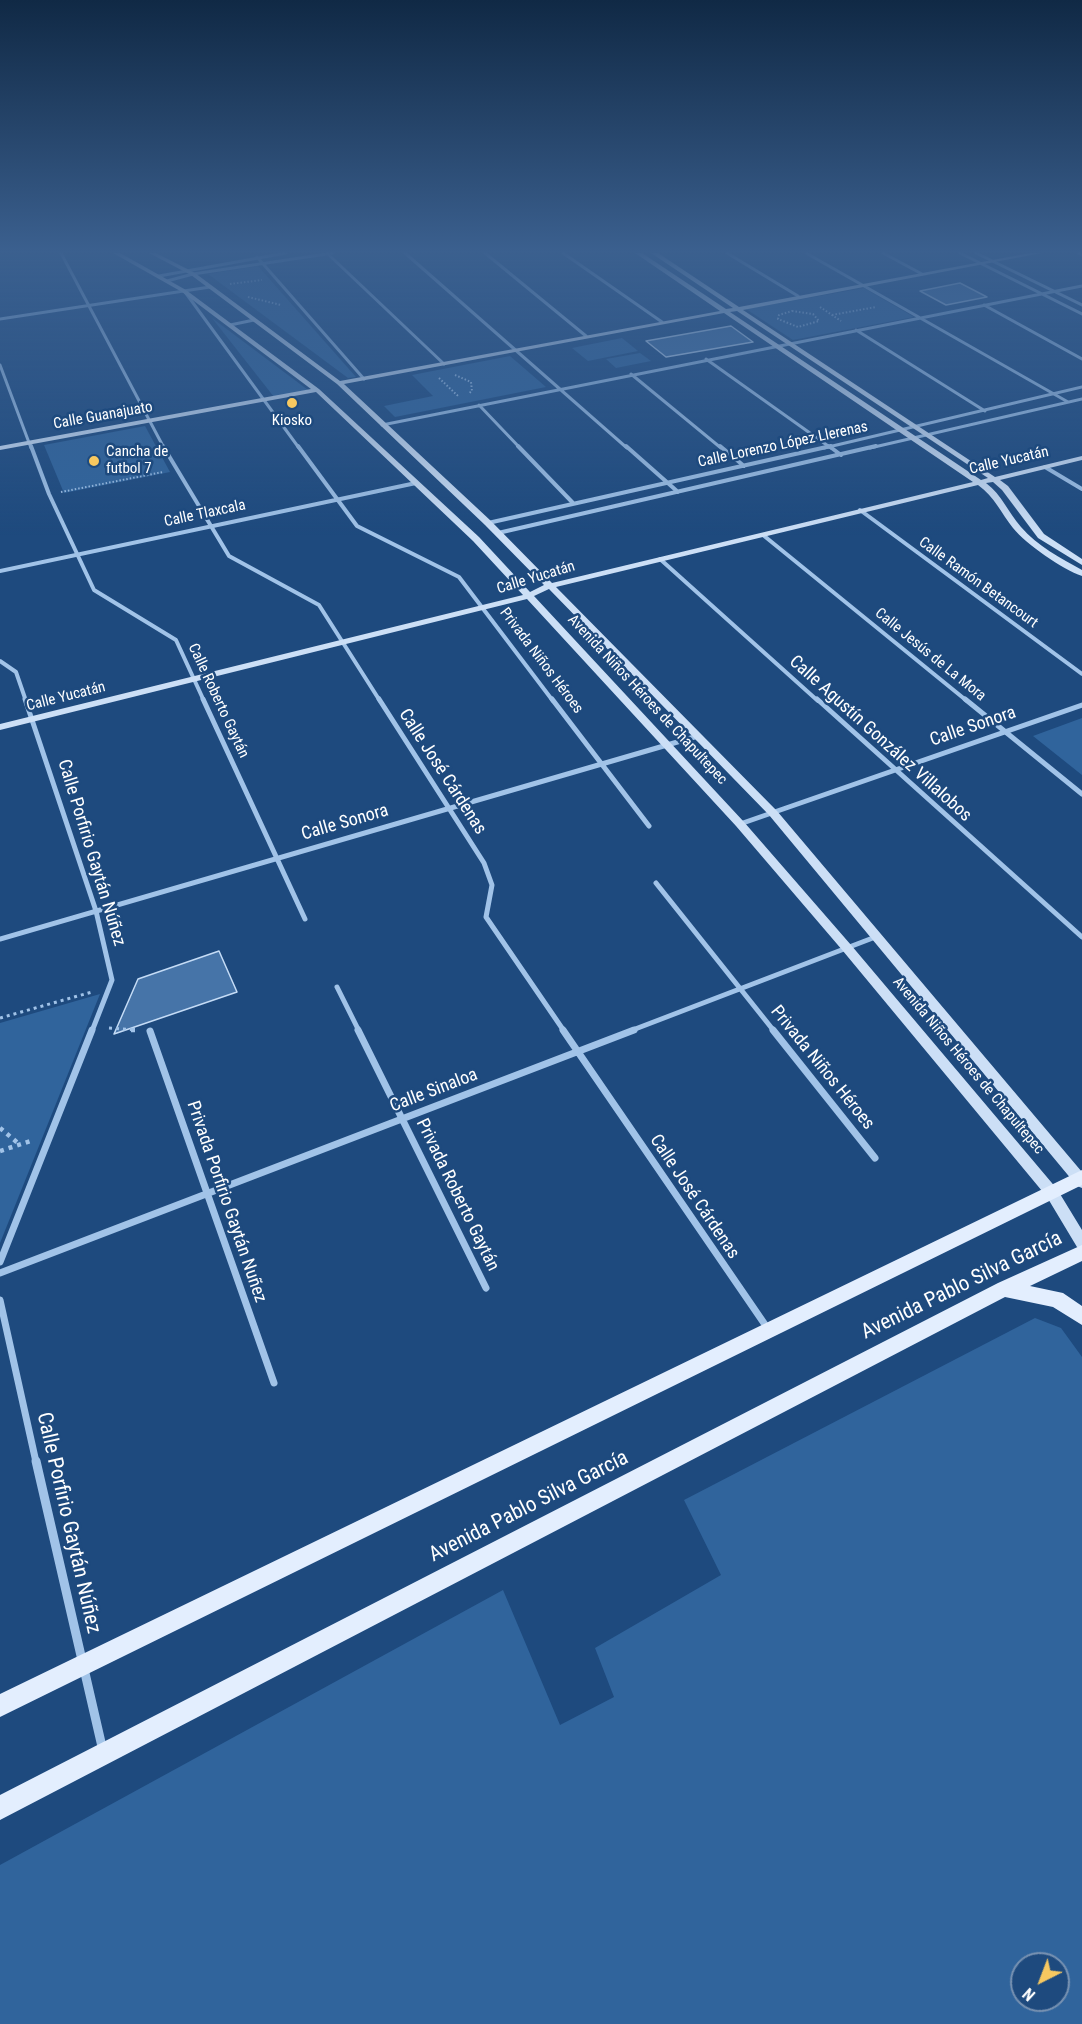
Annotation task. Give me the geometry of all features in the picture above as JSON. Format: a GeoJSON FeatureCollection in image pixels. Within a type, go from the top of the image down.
{"type":"FeatureCollection","features":[{"type":"Feature","properties":{"kind":"main road"},"geometry":{"type":"LineString","coordinates":[[0,1706],[1081,1179]]}},
{"type":"Feature","properties":{"kind":"main road","name":"Avenida Pablo Silva García"},"geometry":{"type":"LineString","coordinates":[[0,1808],[1004,1289],[1082,1252]]}},
{"type":"Feature","properties":{"kind":"main road"},"geometry":{"type":"LineString","coordinates":[[1004,1289],[1057,1299],[1082,1316]]}},
{"type":"Feature","properties":{"kind":"street","name":"Calle José Cárdenas"},"geometry":{"type":"LineString","coordinates":[[110,347],[148,421],[229,556],[319,605],[484,863],[492,885],[486,917],[769,1330]]}},
{"type":"Feature","properties":{"kind":"street","name":"Privada Niños Héroes"},"geometry":{"type":"LineString","coordinates":[[226,347],[357,526],[459,577],[649,826]]}},
{"type":"Feature","properties":{"kind":"street","name":"Avenida Niños Héroes de Chapultepec"},"geometry":{"type":"LineString","coordinates":[[260,347],[317,390],[476,539],[740,825],[847,948],[1052,1192],[1082,1243]]}},
{"type":"Feature","properties":{"kind":"street","name":"Avenida Niños Héroes de Chapultepec"},"geometry":{"type":"LineString","coordinates":[[291,347],[339,383],[488,523],[773,813],[1081,1179]]}},
{"type":"Feature","properties":{"kind":"street"},"geometry":{"type":"LineString","coordinates":[[337,347],[364,379]]}},
{"type":"Feature","properties":{"kind":"street"},"geometry":{"type":"LineString","coordinates":[[427,347],[444,364]]}},
{"type":"Feature","properties":{"kind":"street"},"geometry":{"type":"LineString","coordinates":[[513,347],[678,492]]}},
{"type":"Feature","properties":{"kind":"street"},"geometry":{"type":"LineString","coordinates":[[339,383],[529,347]]}},
{"type":"Feature","properties":{"kind":"street"},"geometry":{"type":"LineString","coordinates":[[382,425],[763,347]]}},
{"type":"Feature","properties":{"kind":"street"},"geometry":{"type":"LineString","coordinates":[[779,347],[978,482],[1002,502],[1017,528],[1030,540],[1082,574]]}},
{"type":"Feature","properties":{"kind":"street"},"geometry":{"type":"LineString","coordinates":[[796,347],[994,479],[1005,488],[1041,536],[1082,563]]}},
{"type":"Feature","properties":{"kind":"street"},"geometry":{"type":"LineString","coordinates":[[884,347],[985,411]]}},
{"type":"Feature","properties":{"kind":"street"},"geometry":{"type":"LineString","coordinates":[[973,347],[1069,402]]}},
{"type":"Feature","properties":{"kind":"street"},"geometry":{"type":"LineString","coordinates":[[1061,347],[1082,359]]}},
{"type":"Feature","properties":{"kind":"street"},"geometry":{"type":"LineString","coordinates":[[706,359],[841,455]]}},
{"type":"Feature","properties":{"kind":"street","name":"Calle Roberto Gaytán"},"geometry":{"type":"LineString","coordinates":[[0,365],[49,494],[94,590],[176,640],[305,919]]}},
{"type":"Feature","properties":{"kind":"street"},"geometry":{"type":"LineString","coordinates":[[631,374],[744,466]]}},
{"type":"Feature","properties":{"kind":"street","name":"Calle Lorenzo López Llerenas"},"geometry":{"type":"LineString","coordinates":[[488,523],[573,502],[916,428],[1082,387]]}},
{"type":"Feature","properties":{"kind":"street","name":"Calle Guanajuato"},"geometry":{"type":"LineString","coordinates":[[0,448],[317,390]]}},
{"type":"Feature","properties":{"kind":"street","name":"Calle Lorenzo López Llerenas"},"geometry":{"type":"LineString","coordinates":[[498,533],[1082,399]]}},
{"type":"Feature","properties":{"kind":"street"},"geometry":{"type":"LineString","coordinates":[[479,405],[573,502]]}},
{"type":"Feature","properties":{"kind":"street","name":"Calle Yucatán"},"geometry":{"type":"LineString","coordinates":[[0,728],[528,596],[549,585],[1082,458]]}},
{"type":"Feature","properties":{"kind":"street"},"geometry":{"type":"LineString","coordinates":[[1045,467],[1082,489]]}},
{"type":"Feature","properties":{"kind":"street","name":"Calle Tlaxcala"},"geometry":{"type":"LineString","coordinates":[[0,571],[416,483]]}},
{"type":"Feature","properties":{"kind":"street","name":"Calle Ramón Betancourt"},"geometry":{"type":"LineString","coordinates":[[860,510],[1082,674]]}},
{"type":"Feature","properties":{"kind":"street","name":"Calle Jesús de La Mora"},"geometry":{"type":"LineString","coordinates":[[763,535],[1082,794]]}},
{"type":"Feature","properties":{"kind":"street","name":"Calle Agustín González Villalobos"},"geometry":{"type":"LineString","coordinates":[[660,559],[1082,937]]}},
{"type":"Feature","properties":{"kind":"street","name":"Calle Porfirio Gaytán Núñez"},"geometry":{"type":"LineString","coordinates":[[0,662],[16,672],[96,911],[112,980],[0,1262]]}},
{"type":"Feature","properties":{"kind":"street","name":"Calle Sonora"},"geometry":{"type":"LineString","coordinates":[[740,825],[1082,705]]}},
{"type":"Feature","properties":{"kind":"street","name":"Calle Sonora"},"geometry":{"type":"LineString","coordinates":[[0,939],[698,736]]}},
{"type":"Feature","properties":{"kind":"street","name":"Privada Niños Héroes"},"geometry":{"type":"LineString","coordinates":[[656,883],[875,1158]]}},
{"type":"Feature","properties":{"kind":"street","name":"Calle Sinaloa"},"geometry":{"type":"LineString","coordinates":[[0,1273],[878,936]]}},
{"type":"Feature","properties":{"kind":"street","name":"Privada Roberto Gaytán"},"geometry":{"type":"LineString","coordinates":[[337,987],[486,1288]]}},
{"type":"Feature","properties":{"kind":"street","name":"Privada Porfirio Gaytán Nuñez"},"geometry":{"type":"LineString","coordinates":[[150,1031],[274,1383]]}},
{"type":"Feature","properties":{"kind":"street","name":"Calle Porfirio Gaytán Núñez"},"geometry":{"type":"LineString","coordinates":[[0,1300],[81,1666],[104,1754]]}},
{"type":"Feature","properties":{"kind":"path"},"geometry":{"type":"LineString","coordinates":[[445,375],[435,374],[460,399]]}},
{"type":"Feature","properties":{"kind":"path"},"geometry":{"type":"LineString","coordinates":[[455,375],[471,382],[472,391],[466,395]]}},
{"type":"Feature","properties":{"kind":"path"},"geometry":{"type":"LineString","coordinates":[[49,494],[178,469]]}},
{"type":"Feature","properties":{"kind":"path"},"geometry":{"type":"LineString","coordinates":[[0,1018],[109,987]]}},
{"type":"Feature","properties":{"kind":"path"},"geometry":{"type":"LineString","coordinates":[[95,1027],[150,1031]]}},
{"type":"Feature","properties":{"kind":"path"},"geometry":{"type":"LineString","coordinates":[[0,1128],[19,1144]]}},
{"type":"Feature","properties":{"kind":"path"},"geometry":{"type":"LineString","coordinates":[[0,1151],[52,1134]]}},
{"type":"Feature","properties":{"kind":"shaded area"},"geometry":{"type":"Polygon","coordinates":[[[235,347],[251,347],[308,390],[274,397],[235,347]]]}},
{"type":"Feature","properties":{"kind":"shaded area"},"geometry":{"type":"Polygon","coordinates":[[[307,347],[330,347],[356,377],[348,378],[307,347]]]}},
{"type":"Feature","properties":{"kind":"shaded area"},"geometry":{"type":"Polygon","coordinates":[[[634,347],[638,351],[588,361],[572,348],[634,347]]]}},
{"type":"Feature","properties":{"kind":"shaded area"},"geometry":{"type":"Polygon","coordinates":[[[640,353],[651,361],[616,368],[606,359],[640,353]]]}},
{"type":"Feature","properties":{"kind":"shaded area"},"geometry":{"type":"Polygon","coordinates":[[[510,356],[546,387],[395,417],[384,406],[433,396],[412,375],[510,356]]]}},
{"type":"Feature","properties":{"kind":"shaded area","name":"Cancha de futbol 7"},"geometry":{"type":"Polygon","coordinates":[[[145,426],[170,472],[64,493],[44,445],[145,426]]]}},
{"type":"Feature","properties":{"kind":"shaded area"},"geometry":{"type":"Polygon","coordinates":[[[1082,718],[1082,775],[1033,736],[1082,718]]]}},
{"type":"Feature","properties":{"kind":"shaded area"},"geometry":{"type":"Polygon","coordinates":[[[100,994],[0,1243],[0,1023],[100,994]]]}},
{"type":"Feature","properties":{"kind":"shaded area"},"geometry":{"type":"Polygon","coordinates":[[[1035,1318],[1061,1328],[1082,1357],[1082,2024],[0,2024],[0,1865],[503,1590],[560,1725],[614,1697],[595,1648],[721,1575],[684,1500],[1035,1318]]]}},
{"type":"Feature","properties":{"kind":"building"},"geometry":{"type":"Polygon","coordinates":[[[654,347],[721,347],[666,357],[654,347]]]}},
{"type":"Feature","properties":{"kind":"building"},"geometry":{"type":"Polygon","coordinates":[[[219,951],[237,992],[114,1034],[138,979],[219,951]]]}},
{"type":"Feature","properties":{"kind":"place","name":"Kiosko"},"geometry":{"type":"Point","coordinates":[292,403]}},
{"type":"Feature","properties":{"kind":"place","name":"Cancha de futbol 7"},"geometry":{"type":"Point","coordinates":[94,461]}}]}
